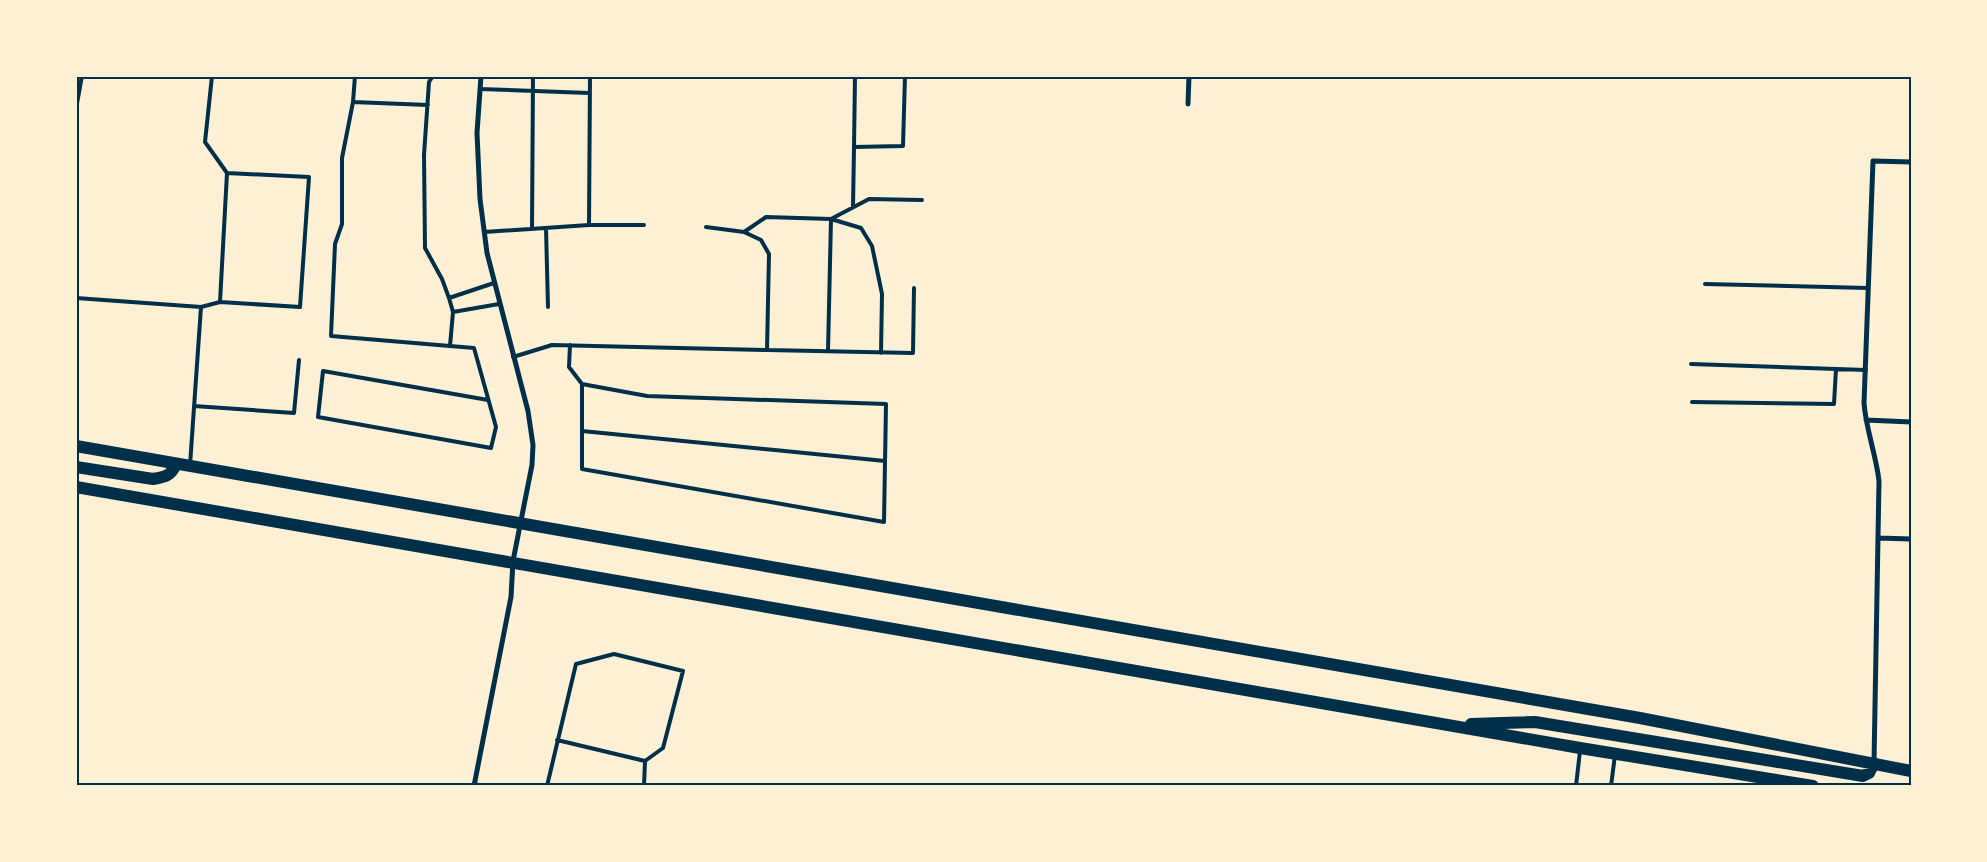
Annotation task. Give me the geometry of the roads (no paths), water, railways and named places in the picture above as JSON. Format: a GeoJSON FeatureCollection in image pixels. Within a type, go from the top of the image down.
{"type":"FeatureCollection","features":[{"type":"Feature","properties":{"kind":"main road"},"geometry":{"type":"LineString","coordinates":[[76,446],[1621,715],[1911,771]]}},
{"type":"Feature","properties":{"kind":"main road"},"geometry":{"type":"LineString","coordinates":[[76,468],[153,479],[165,477],[173,472],[176,464]]}},
{"type":"Feature","properties":{"kind":"main road"},"geometry":{"type":"LineString","coordinates":[[76,487],[1580,748],[1812,786]]}},
{"type":"Feature","properties":{"kind":"main road"},"geometry":{"type":"LineString","coordinates":[[1452,725],[1508,721],[1535,722],[1863,776],[1869,773],[1874,764]]}},
{"type":"Feature","properties":{"kind":"street"},"geometry":{"type":"LineString","coordinates":[[474,785],[511,597],[513,562],[522,525],[533,445],[528,411],[499,304],[484,232],[480,199],[477,133],[481,76]]}},
{"type":"Feature","properties":{"kind":"street"},"geometry":{"type":"LineString","coordinates":[[1188,104],[1189,76]]}},
{"type":"Feature","properties":{"kind":"street"},"geometry":{"type":"LineString","coordinates":[[1874,764],[1879,481],[1877,458],[1866,420],[1868,288],[1873,161],[1911,162]]}},
{"type":"Feature","properties":{"kind":"street"},"geometry":{"type":"LineString","coordinates":[[1866,420],[1911,422]]}},
{"type":"Feature","properties":{"kind":"street"},"geometry":{"type":"LineString","coordinates":[[1878,538],[1911,539]]}},
{"type":"Feature","properties":{"kind":"lane"},"geometry":{"type":"LineString","coordinates":[[76,109],[82,76]]}},
{"type":"Feature","properties":{"kind":"lane"},"geometry":{"type":"LineString","coordinates":[[212,76],[204,142],[228,173],[220,302]]}},
{"type":"Feature","properties":{"kind":"lane"},"geometry":{"type":"LineString","coordinates":[[355,76],[353,102],[342,158],[342,224],[335,244],[331,336],[474,348],[496,427],[491,448],[318,417],[323,371],[488,400]]}},
{"type":"Feature","properties":{"kind":"lane"},"geometry":{"type":"LineString","coordinates":[[433,76],[429,82],[424,156],[425,248],[442,279],[453,312],[450,346]]}},
{"type":"Feature","properties":{"kind":"lane"},"geometry":{"type":"LineString","coordinates":[[532,229],[533,76]]}},
{"type":"Feature","properties":{"kind":"lane"},"geometry":{"type":"LineString","coordinates":[[589,225],[590,76]]}},
{"type":"Feature","properties":{"kind":"lane"},"geometry":{"type":"LineString","coordinates":[[853,207],[854,76]]}},
{"type":"Feature","properties":{"kind":"lane"},"geometry":{"type":"LineString","coordinates":[[854,147],[904,146],[905,76]]}},
{"type":"Feature","properties":{"kind":"lane"},"geometry":{"type":"LineString","coordinates":[[480,89],[589,93]]}},
{"type":"Feature","properties":{"kind":"lane"},"geometry":{"type":"LineString","coordinates":[[353,102],[428,105]]}},
{"type":"Feature","properties":{"kind":"lane"},"geometry":{"type":"LineString","coordinates":[[76,298],[200,307],[220,302],[300,307],[308,177],[228,173]]}},
{"type":"Feature","properties":{"kind":"lane"},"geometry":{"type":"LineString","coordinates":[[831,219],[869,199],[922,200]]}},
{"type":"Feature","properties":{"kind":"lane"},"geometry":{"type":"LineString","coordinates":[[744,232],[766,217],[831,219],[861,228],[872,246],[882,294],[881,353]]}},
{"type":"Feature","properties":{"kind":"lane"},"geometry":{"type":"LineString","coordinates":[[828,351],[831,219]]}},
{"type":"Feature","properties":{"kind":"lane"},"geometry":{"type":"LineString","coordinates":[[484,232],[589,225],[644,225]]}},
{"type":"Feature","properties":{"kind":"lane"},"geometry":{"type":"LineString","coordinates":[[706,227],[744,232],[761,240],[769,254],[767,350]]}},
{"type":"Feature","properties":{"kind":"lane"},"geometry":{"type":"LineString","coordinates":[[546,228],[548,307]]}},
{"type":"Feature","properties":{"kind":"lane"},"geometry":{"type":"LineString","coordinates":[[449,298],[494,283]]}},
{"type":"Feature","properties":{"kind":"lane"},"geometry":{"type":"LineString","coordinates":[[1705,284],[1868,288]]}},
{"type":"Feature","properties":{"kind":"lane"},"geometry":{"type":"LineString","coordinates":[[514,356],[552,345],[913,353],[914,288]]}},
{"type":"Feature","properties":{"kind":"lane"},"geometry":{"type":"LineString","coordinates":[[453,312],[499,304]]}},
{"type":"Feature","properties":{"kind":"lane"},"geometry":{"type":"LineString","coordinates":[[190,467],[200,307]]}},
{"type":"Feature","properties":{"kind":"lane"},"geometry":{"type":"LineString","coordinates":[[570,345],[569,367],[582,384],[582,469],[884,522],[886,404],[647,396],[582,384]]}},
{"type":"Feature","properties":{"kind":"lane"},"geometry":{"type":"LineString","coordinates":[[194,406],[294,413],[299,360]]}},
{"type":"Feature","properties":{"kind":"lane"},"geometry":{"type":"LineString","coordinates":[[1691,364],[1866,370]]}},
{"type":"Feature","properties":{"kind":"lane"},"geometry":{"type":"LineString","coordinates":[[1692,402],[1834,404],[1836,369]]}},
{"type":"Feature","properties":{"kind":"lane"},"geometry":{"type":"LineString","coordinates":[[582,431],[885,462]]}},
{"type":"Feature","properties":{"kind":"lane"},"geometry":{"type":"LineString","coordinates":[[547,786],[576,664],[614,654],[684,671],[663,748],[644,762]]}},
{"type":"Feature","properties":{"kind":"lane"},"geometry":{"type":"LineString","coordinates":[[557,740],[644,762]]}},
{"type":"Feature","properties":{"kind":"lane"},"geometry":{"type":"LineString","coordinates":[[1576,786],[1580,748]]}},
{"type":"Feature","properties":{"kind":"lane"},"geometry":{"type":"LineString","coordinates":[[1611,786],[1615,753]]}},
{"type":"Feature","properties":{"kind":"lane"},"geometry":{"type":"LineString","coordinates":[[644,762],[644,786]]}},
{"type":"Feature","properties":{"kind":"lane"},"geometry":{"type":"LineString","coordinates":[[474,785],[481,786]]}}]}
